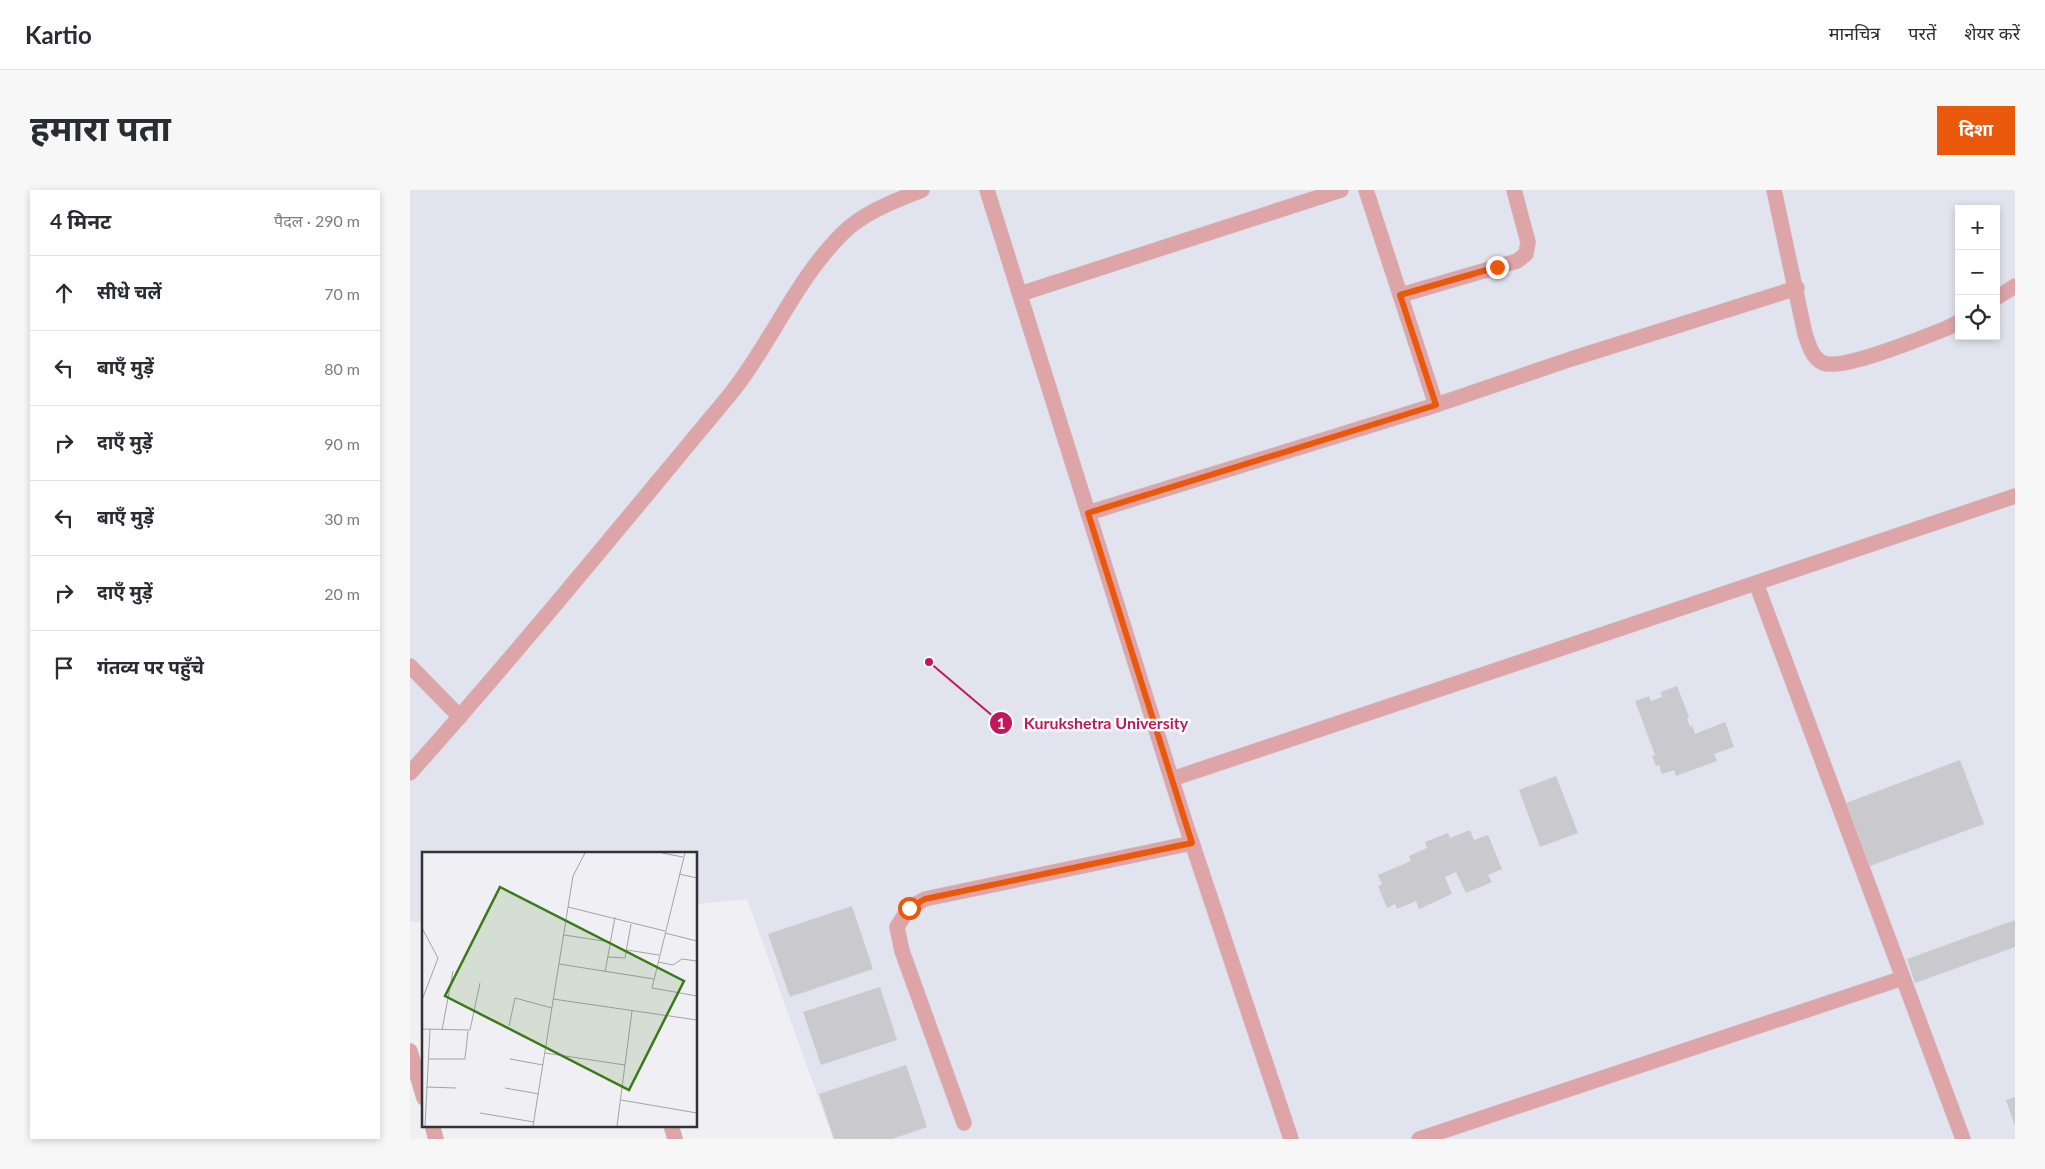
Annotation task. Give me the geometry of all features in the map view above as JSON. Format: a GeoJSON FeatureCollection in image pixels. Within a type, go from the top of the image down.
{"type":"FeatureCollection","features":[{"type":"Feature","properties":{"kind":"street"},"geometry":{"type":"LineString","coordinates":[[410,773],[460,718],[730,394],[807,276],[843,232],[878,208],[922,190]]}},
{"type":"Feature","properties":{"kind":"street"},"geometry":{"type":"LineString","coordinates":[[987,190],[1192,843],[1291,1139]]}},
{"type":"Feature","properties":{"kind":"street"},"geometry":{"type":"LineString","coordinates":[[1020,294],[1341,190]]}},
{"type":"Feature","properties":{"kind":"street"},"geometry":{"type":"LineString","coordinates":[[1366,190],[1436,405]]}},
{"type":"Feature","properties":{"kind":"street"},"geometry":{"type":"LineString","coordinates":[[1400,295],[1517,261],[1526,254],[1528,242],[1514,190]]}},
{"type":"Feature","properties":{"kind":"street"},"geometry":{"type":"LineString","coordinates":[[1774,190],[1797,288],[1805,334],[1814,356],[1824,363],[1851,362],[1955,324]]}},
{"type":"Feature","properties":{"kind":"street"},"geometry":{"type":"LineString","coordinates":[[2000,295],[2015,286]]}},
{"type":"Feature","properties":{"kind":"street"},"geometry":{"type":"LineString","coordinates":[[1088,513],[1436,405],[1571,359],[1797,288]]}},
{"type":"Feature","properties":{"kind":"street"},"geometry":{"type":"LineString","coordinates":[[1172,779],[2015,496]]}},
{"type":"Feature","properties":{"kind":"street"},"geometry":{"type":"LineString","coordinates":[[1756,583],[1963,1139]]}},
{"type":"Feature","properties":{"kind":"street"},"geometry":{"type":"LineString","coordinates":[[410,666],[460,718]]}},
{"type":"Feature","properties":{"kind":"street"},"geometry":{"type":"LineString","coordinates":[[964,1123],[902,951],[897,927],[909,908],[925,899],[1192,843]]}},
{"type":"Feature","properties":{"kind":"street"},"geometry":{"type":"LineString","coordinates":[[1419,1139],[1903,978]]}},
{"type":"Feature","properties":{"kind":"street"},"geometry":{"type":"LineString","coordinates":[[410,1051],[422,1091]]}},
{"type":"Feature","properties":{"kind":"street"},"geometry":{"type":"LineString","coordinates":[[432,1126],[436,1139]]}},
{"type":"Feature","properties":{"kind":"street"},"geometry":{"type":"LineString","coordinates":[[671,1126],[675,1139]]}},
{"type":"Feature","properties":{"kind":"shaded area"},"geometry":{"type":"Polygon","coordinates":[[[410,190],[2015,190],[2015,1139],[833,1139],[747,899],[698,904],[698,852],[422,852],[422,922],[410,921],[410,190]]]}},
{"type":"Feature","properties":{"kind":"building"},"geometry":{"type":"Polygon","coordinates":[[[1677,686],[1689,717],[1687,718],[1690,727],[1692,725],[1695,734],[1725,722],[1734,747],[1714,754],[1717,761],[1676,776],[1674,770],[1662,774],[1659,765],[1656,766],[1652,756],[1655,755],[1635,701],[1649,696],[1651,701],[1662,697],[1661,692],[1677,686]]]}},
{"type":"Feature","properties":{"kind":"building"},"geometry":{"type":"Polygon","coordinates":[[[1960,760],[1984,824],[1870,866],[1846,803],[1960,760]]]}},
{"type":"Feature","properties":{"kind":"building"},"geometry":{"type":"Polygon","coordinates":[[[1556,776],[1578,833],[1540,847],[1519,790],[1556,776]]]}},
{"type":"Feature","properties":{"kind":"building"},"geometry":{"type":"Polygon","coordinates":[[[1470,830],[1474,840],[1488,835],[1502,869],[1488,875],[1492,882],[1466,893],[1456,872],[1445,877],[1452,894],[1419,909],[1416,901],[1397,909],[1395,904],[1387,908],[1378,886],[1382,884],[1378,875],[1411,861],[1409,856],[1427,848],[1425,842],[1448,833],[1450,838],[1470,830]]]}},
{"type":"Feature","properties":{"kind":"building"},"geometry":{"type":"Polygon","coordinates":[[[852,906],[873,969],[790,997],[768,934],[852,906]]]}},
{"type":"Feature","properties":{"kind":"building"},"geometry":{"type":"Polygon","coordinates":[[[2015,920],[2015,947],[1915,983],[1907,959],[2015,920]]]}},
{"type":"Feature","properties":{"kind":"building"},"geometry":{"type":"Polygon","coordinates":[[[880,987],[897,1040],[821,1065],[803,1012],[880,987]]]}},
{"type":"Feature","properties":{"kind":"building"},"geometry":{"type":"Polygon","coordinates":[[[906,1065],[927,1127],[892,1139],[834,1139],[819,1094],[906,1065]]]}},
{"type":"Feature","properties":{"kind":"building"},"geometry":{"type":"Polygon","coordinates":[[[2015,1097],[2015,1126],[2006,1100],[2015,1097]]]}},
{"type":"Feature","properties":{"kind":"place","name":"Kurukshetra University"},"geometry":{"type":"Point","coordinates":[929,662]}},
{"type":"Feature","properties":{"kind":"route"},"geometry":{"type":"LineString","coordinates":[[909,908],[925,899],[1192,843],[1088,513],[1436,405],[1400,295],[1497,267]]}}]}
